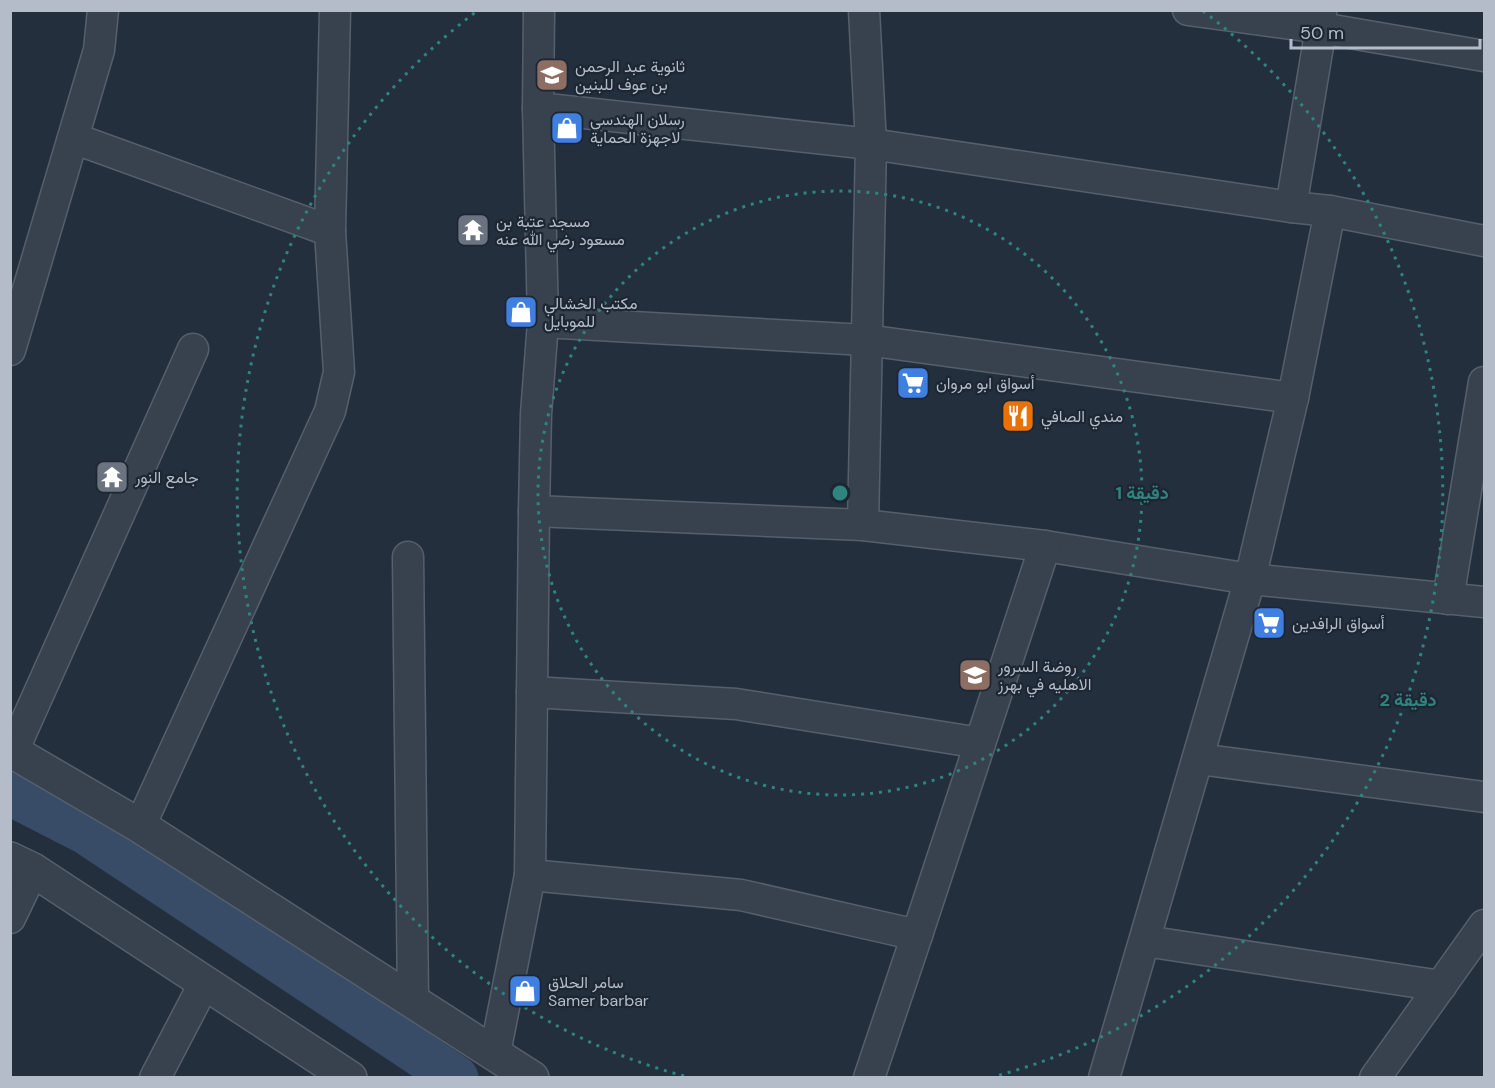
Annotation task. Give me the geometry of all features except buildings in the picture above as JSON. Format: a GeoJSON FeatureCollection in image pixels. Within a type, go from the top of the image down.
{"type":"FeatureCollection","features":[{"type":"Feature","properties":{"kind":"street"},"geometry":{"type":"LineString","coordinates":[[10,350],[99,50],[103,10]]}},
{"type":"Feature","properties":{"kind":"street"},"geometry":{"type":"LineString","coordinates":[[140,826],[330,411],[339,372],[330,231],[335,10]]}},
{"type":"Feature","properties":{"kind":"street"},"geometry":{"type":"LineString","coordinates":[[495,1053],[530,874],[534,511],[543,322],[538,108],[539,10]]}},
{"type":"Feature","properties":{"kind":"street"},"geometry":{"type":"LineString","coordinates":[[863,525],[871,144],[864,10]]}},
{"type":"Feature","properties":{"kind":"street"},"geometry":{"type":"LineString","coordinates":[[1188,10],[1321,19],[1485,56]]}},
{"type":"Feature","properties":{"kind":"street"},"geometry":{"type":"LineString","coordinates":[[1291,207],[1321,19]]}},
{"type":"Feature","properties":{"kind":"street"},"geometry":{"type":"LineString","coordinates":[[538,108],[871,144],[1330,211],[1485,241]]}},
{"type":"Feature","properties":{"kind":"street"},"geometry":{"type":"LineString","coordinates":[[73,138],[330,231]]}},
{"type":"Feature","properties":{"kind":"street"},"geometry":{"type":"LineString","coordinates":[[1104,1077],[1250,579],[1293,398],[1330,211]]}},
{"type":"Feature","properties":{"kind":"street"},"geometry":{"type":"LineString","coordinates":[[543,322],[866,340],[1293,398]]}},
{"type":"Feature","properties":{"kind":"street"},"geometry":{"type":"LineString","coordinates":[[193,349],[12,751],[140,826],[532,1077]]}},
{"type":"Feature","properties":{"kind":"street"},"geometry":{"type":"LineString","coordinates":[[1448,599],[1485,382]]}},
{"type":"Feature","properties":{"kind":"street"},"geometry":{"type":"LineString","coordinates":[[534,511],[863,525],[1045,546],[1250,579],[1485,602]]}},
{"type":"Feature","properties":{"kind":"street"},"geometry":{"type":"LineString","coordinates":[[869,1077],[1045,546]]}},
{"type":"Feature","properties":{"kind":"street"},"geometry":{"type":"LineString","coordinates":[[408,557],[413,1001]]}},
{"type":"Feature","properties":{"kind":"street"},"geometry":{"type":"LineString","coordinates":[[532,692],[736,704],[981,743]]}},
{"type":"Feature","properties":{"kind":"street"},"geometry":{"type":"LineString","coordinates":[[1199,759],[1485,797]]}},
{"type":"Feature","properties":{"kind":"street"},"geometry":{"type":"LineString","coordinates":[[10,918],[22,864],[350,1077]]}},
{"type":"Feature","properties":{"kind":"street"},"geometry":{"type":"LineString","coordinates":[[530,874],[741,895],[917,935]]}},
{"type":"Feature","properties":{"kind":"street"},"geometry":{"type":"LineString","coordinates":[[1375,1077],[1485,925]]}},
{"type":"Feature","properties":{"kind":"street"},"geometry":{"type":"LineString","coordinates":[[1145,941],[1441,986]]}},
{"type":"Feature","properties":{"kind":"street"},"geometry":{"type":"LineString","coordinates":[[155,1077],[205,982]]}},
{"type":"Feature","properties":{"kind":"waterway"},"geometry":{"type":"LineString","coordinates":[[10,793],[86,832],[456,1078]]}},
{"type":"Feature","properties":{"kind":"place","name":"ثانوية عبد الرحمن بن عوف للبنين"},"geometry":{"type":"Point","coordinates":[552,75]}},
{"type":"Feature","properties":{"kind":"place","name":"رسلان الهندسي لاجهزة الحماية"},"geometry":{"type":"Point","coordinates":[567,128]}},
{"type":"Feature","properties":{"kind":"place","name":"مسجد عتبة بن مسعود رضي الله عنه"},"geometry":{"type":"Point","coordinates":[473,230]}},
{"type":"Feature","properties":{"kind":"place","name":"مكتب الخشالي للموبايل"},"geometry":{"type":"Point","coordinates":[521,312]}},
{"type":"Feature","properties":{"kind":"place","name":"أسواق ابو مروان"},"geometry":{"type":"Point","coordinates":[913,383]}},
{"type":"Feature","properties":{"kind":"place","name":"مندي الصافي"},"geometry":{"type":"Point","coordinates":[1018,416]}},
{"type":"Feature","properties":{"kind":"place","name":"جامع النور"},"geometry":{"type":"Point","coordinates":[112,477]}},
{"type":"Feature","properties":{"kind":"place","name":"أسواق الرافدين"},"geometry":{"type":"Point","coordinates":[1269,623]}},
{"type":"Feature","properties":{"kind":"place","name":"روضة السرور الاهليه في بهرز"},"geometry":{"type":"Point","coordinates":[975,675]}},
{"type":"Feature","properties":{"kind":"place","name":"سامر الحلاق Samer barbar"},"geometry":{"type":"Point","coordinates":[525,991]}}]}
